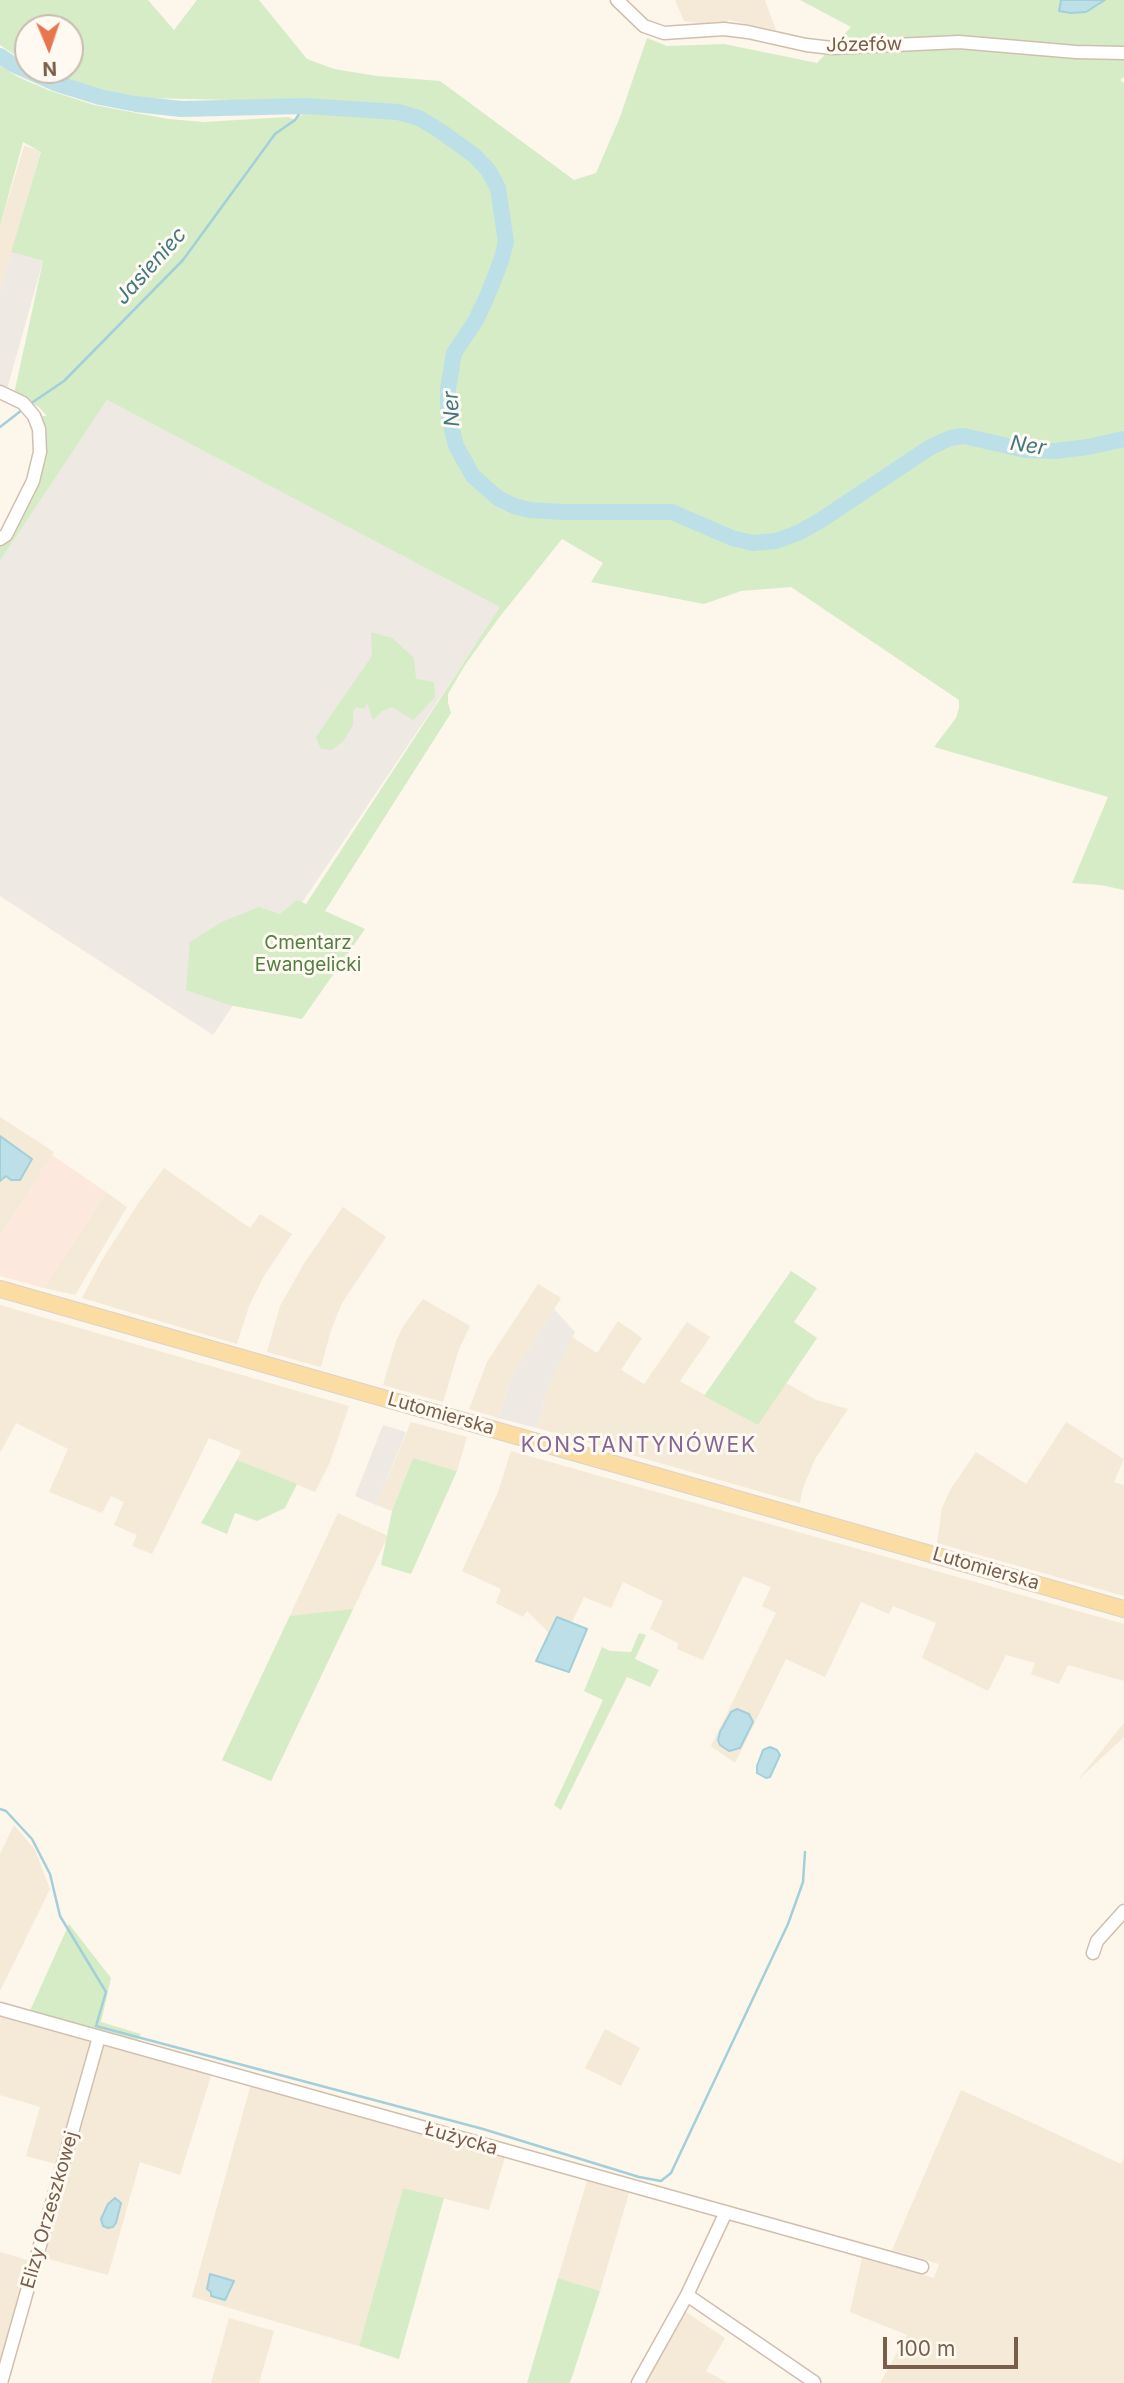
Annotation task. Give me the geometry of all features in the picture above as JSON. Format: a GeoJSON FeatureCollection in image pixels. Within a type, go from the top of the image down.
{"type":"FeatureCollection","features":[{"type":"Feature","properties":{"kind":"main road","name":"Lutomierska"},"geometry":{"type":"LineString","coordinates":[[0,1289],[1124,1609]]}},
{"type":"Feature","properties":{"kind":"street","name":"Józefów"},"geometry":{"type":"LineString","coordinates":[[617,0],[645,26],[664,33],[724,29],[806,46],[832,48],[959,42],[1076,52],[1121,51]]}},
{"type":"Feature","properties":{"kind":"street"},"geometry":{"type":"LineString","coordinates":[[0,392],[26,406],[39,429],[40,452],[33,481],[6,535],[0,539]]}},
{"type":"Feature","properties":{"kind":"street"},"geometry":{"type":"LineString","coordinates":[[1093,1953],[1097,1941],[1124,1911]]}},
{"type":"Feature","properties":{"kind":"street","name":"Łużycka"},"geometry":{"type":"LineString","coordinates":[[0,2009],[922,2267]]}},
{"type":"Feature","properties":{"kind":"street","name":"Elizy Orzeszkowej"},"geometry":{"type":"LineString","coordinates":[[1,2383],[99,2037]]}},
{"type":"Feature","properties":{"kind":"street"},"geometry":{"type":"LineString","coordinates":[[638,2383],[687,2295],[726,2213]]}},
{"type":"Feature","properties":{"kind":"street"},"geometry":{"type":"LineString","coordinates":[[687,2295],[814,2382]]}},
{"type":"Feature","properties":{"kind":"shaded area"},"geometry":{"type":"Polygon","coordinates":[[[675,0],[765,0],[776,30],[728,20],[726,26],[684,21],[675,0]]]}},
{"type":"Feature","properties":{"kind":"shaded area"},"geometry":{"type":"Polygon","coordinates":[[[24,146],[41,151],[0,290],[0,226],[24,146]]]}},
{"type":"Feature","properties":{"kind":"shaded area"},"geometry":{"type":"Polygon","coordinates":[[[11,252],[43,261],[7,389],[0,386],[0,290],[11,252]]]}},
{"type":"Feature","properties":{"kind":"shaded area"},"geometry":{"type":"Polygon","coordinates":[[[107,400],[501,607],[213,1035],[0,896],[0,561],[107,400]]]}},
{"type":"Feature","properties":{"kind":"shaded area"},"geometry":{"type":"Polygon","coordinates":[[[0,1117],[54,1152],[0,1236],[0,1117]]]}},
{"type":"Feature","properties":{"kind":"shaded area"},"geometry":{"type":"Polygon","coordinates":[[[52,1155],[106,1192],[44,1288],[0,1276],[0,1236],[52,1155]]]}},
{"type":"Feature","properties":{"kind":"shaded area"},"geometry":{"type":"Polygon","coordinates":[[[164,1168],[250,1228],[260,1214],[292,1234],[264,1276],[249,1306],[237,1344],[82,1298],[102,1260],[164,1168]]]}},
{"type":"Feature","properties":{"kind":"shaded area"},"geometry":{"type":"Polygon","coordinates":[[[106,1192],[127,1207],[75,1295],[44,1288],[106,1192]]]}},
{"type":"Feature","properties":{"kind":"shaded area"},"geometry":{"type":"Polygon","coordinates":[[[343,1207],[386,1237],[342,1303],[321,1367],[267,1352],[280,1306],[305,1262],[343,1207]]]}},
{"type":"Feature","properties":{"kind":"shaded area"},"geometry":{"type":"Polygon","coordinates":[[[538,1284],[561,1298],[513,1375],[498,1418],[469,1409],[487,1362],[538,1284]]]}},
{"type":"Feature","properties":{"kind":"shaded area"},"geometry":{"type":"Polygon","coordinates":[[[423,1299],[470,1326],[459,1349],[443,1402],[383,1385],[396,1341],[423,1299]]]}},
{"type":"Feature","properties":{"kind":"shaded area"},"geometry":{"type":"Polygon","coordinates":[[[0,1305],[349,1406],[330,1462],[315,1492],[237,1460],[241,1451],[209,1438],[152,1554],[132,1546],[137,1535],[114,1525],[124,1502],[111,1496],[102,1513],[49,1492],[68,1449],[16,1423],[0,1453],[0,1305]]]}},
{"type":"Feature","properties":{"kind":"shaded area"},"geometry":{"type":"Polygon","coordinates":[[[554,1309],[575,1332],[547,1390],[537,1428],[498,1418],[513,1375],[554,1309]]]}},
{"type":"Feature","properties":{"kind":"shaded area"},"geometry":{"type":"Polygon","coordinates":[[[618,1321],[642,1338],[621,1370],[644,1384],[687,1322],[710,1337],[680,1381],[758,1425],[786,1383],[816,1400],[848,1409],[815,1459],[800,1503],[537,1428],[547,1390],[572,1337],[597,1353],[618,1321]]]}},
{"type":"Feature","properties":{"kind":"shaded area"},"geometry":{"type":"Polygon","coordinates":[[[411,1422],[467,1437],[457,1471],[413,1458],[392,1511],[376,1505],[411,1422]]]}},
{"type":"Feature","properties":{"kind":"shaded area"},"geometry":{"type":"Polygon","coordinates":[[[1066,1422],[1124,1459],[1114,1482],[1124,1485],[1124,1596],[937,1543],[942,1508],[950,1490],[976,1452],[1026,1484],[1066,1422]]]}},
{"type":"Feature","properties":{"kind":"shaded area"},"geometry":{"type":"Polygon","coordinates":[[[383,1425],[406,1432],[376,1505],[355,1496],[383,1425]]]}},
{"type":"Feature","properties":{"kind":"shaded area"},"geometry":{"type":"Polygon","coordinates":[[[511,1451],[1124,1624],[1124,1681],[1068,1665],[1059,1684],[1031,1674],[1035,1663],[1006,1655],[988,1691],[922,1658],[936,1623],[893,1606],[889,1614],[861,1602],[825,1677],[786,1659],[735,1763],[711,1746],[776,1613],[762,1606],[771,1587],[743,1576],[703,1660],[677,1649],[678,1643],[650,1629],[663,1601],[623,1582],[611,1608],[584,1597],[571,1624],[549,1633],[527,1611],[523,1617],[496,1603],[501,1589],[462,1571],[498,1492],[511,1451]]]}},
{"type":"Feature","properties":{"kind":"shaded area"},"geometry":{"type":"Polygon","coordinates":[[[338,1513],[388,1536],[271,1781],[222,1760],[338,1513]]]}},
{"type":"Feature","properties":{"kind":"shaded area"},"geometry":{"type":"Polygon","coordinates":[[[1124,1723],[1124,1737],[1078,1780],[1124,1723]]]}},
{"type":"Feature","properties":{"kind":"shaded area"},"geometry":{"type":"Polygon","coordinates":[[[14,1825],[35,1850],[50,1889],[0,1991],[0,1854],[14,1825]]]}},
{"type":"Feature","properties":{"kind":"shaded area"},"geometry":{"type":"Polygon","coordinates":[[[0,2013],[95,2041],[59,2165],[26,2156],[40,2107],[0,2095],[0,2013]]]}},
{"type":"Feature","properties":{"kind":"shaded area"},"geometry":{"type":"Polygon","coordinates":[[[605,2029],[640,2048],[621,2086],[585,2068],[605,2029]]]}},
{"type":"Feature","properties":{"kind":"shaded area"},"geometry":{"type":"Polygon","coordinates":[[[102,2042],[212,2073],[180,2175],[140,2162],[108,2275],[41,2257],[102,2042]]]}},
{"type":"Feature","properties":{"kind":"shaded area"},"geometry":{"type":"Polygon","coordinates":[[[251,2084],[505,2157],[489,2210],[403,2188],[359,2346],[192,2297],[251,2084]]]}},
{"type":"Feature","properties":{"kind":"shaded area"},"geometry":{"type":"Polygon","coordinates":[[[961,2090],[1121,2164],[1124,2158],[1124,2383],[880,2383],[907,2335],[850,2312],[862,2258],[934,2278],[939,2264],[892,2250],[961,2090]]]}},
{"type":"Feature","properties":{"kind":"shaded area"},"geometry":{"type":"Polygon","coordinates":[[[587,2181],[629,2193],[600,2291],[558,2278],[587,2181]]]}},
{"type":"Feature","properties":{"kind":"shaded area"},"geometry":{"type":"Polygon","coordinates":[[[0,2252],[31,2261],[0,2371],[0,2252]]]}},
{"type":"Feature","properties":{"kind":"shaded area"},"geometry":{"type":"Polygon","coordinates":[[[684,2311],[725,2338],[706,2371],[728,2383],[643,2383],[684,2311]]]}},
{"type":"Feature","properties":{"kind":"shaded area"},"geometry":{"type":"Polygon","coordinates":[[[229,2318],[274,2331],[259,2383],[211,2383],[229,2318]]]}},
{"type":"Feature","properties":{"kind":"green space","name":"Cmentarz Ewangelicki"},"geometry":{"type":"Polygon","coordinates":[[[0,0],[148,0],[174,30],[197,0],[259,0],[307,59],[334,69],[377,76],[440,81],[574,180],[596,173],[620,117],[647,38],[667,46],[724,44],[817,63],[851,27],[800,0],[1124,0],[1124,77],[1120,80],[1124,83],[1124,890],[1072,883],[1108,797],[934,747],[956,718],[959,700],[791,587],[741,591],[704,604],[591,582],[603,563],[562,539],[465,665],[448,694],[451,713],[325,911],[365,929],[302,1019],[229,1005],[186,990],[190,942],[222,922],[259,907],[280,914],[297,900],[306,904],[500,607],[107,400],[0,561],[0,539],[40,452],[34,416],[47,416],[39,407],[14,394],[43,261],[11,252],[41,152],[23,142],[0,226],[0,66],[14,75],[14,84],[34,84],[94,105],[168,119],[204,122],[288,117],[295,120],[319,102],[146,98],[84,84],[84,14],[14,14],[14,54],[0,45],[0,0]]]}},
{"type":"Feature","properties":{"kind":"green space"},"geometry":{"type":"Polygon","coordinates":[[[371,632],[392,638],[414,658],[416,679],[434,682],[435,697],[413,720],[392,707],[382,711],[373,720],[367,703],[364,709],[357,707],[353,711],[353,725],[344,740],[332,750],[321,749],[316,737],[372,656],[371,632]]]}},
{"type":"Feature","properties":{"kind":"green space"},"geometry":{"type":"Polygon","coordinates":[[[791,1271],[817,1288],[794,1322],[817,1338],[758,1425],[704,1396],[791,1271]]]}},
{"type":"Feature","properties":{"kind":"green space"},"geometry":{"type":"Polygon","coordinates":[[[413,1458],[457,1471],[411,1574],[381,1565],[392,1511],[413,1458]]]}},
{"type":"Feature","properties":{"kind":"green space"},"geometry":{"type":"Polygon","coordinates":[[[237,1460],[297,1484],[285,1508],[257,1521],[235,1513],[227,1534],[201,1523],[237,1460]]]}},
{"type":"Feature","properties":{"kind":"green space"},"geometry":{"type":"Polygon","coordinates":[[[353,1609],[271,1781],[222,1760],[290,1616],[353,1609]]]}},
{"type":"Feature","properties":{"kind":"green space"},"geometry":{"type":"Polygon","coordinates":[[[639,1633],[646,1635],[635,1659],[659,1670],[650,1687],[627,1677],[561,1810],[554,1805],[603,1700],[584,1691],[602,1647],[610,1651],[631,1652],[639,1633]]]}},
{"type":"Feature","properties":{"kind":"green space"},"geometry":{"type":"Polygon","coordinates":[[[69,1924],[111,1978],[101,2022],[141,2034],[135,2043],[29,2013],[69,1924]]]}},
{"type":"Feature","properties":{"kind":"green space"},"geometry":{"type":"Polygon","coordinates":[[[403,2188],[444,2198],[399,2359],[359,2346],[403,2188]]]}},
{"type":"Feature","properties":{"kind":"green space"},"geometry":{"type":"Polygon","coordinates":[[[558,2278],[600,2291],[570,2383],[527,2383],[558,2278]]]}},
{"type":"Feature","properties":{"kind":"water"},"geometry":{"type":"Polygon","coordinates":[[[1061,0],[1105,0],[1086,12],[1071,13],[1059,11],[1061,0]]]}},
{"type":"Feature","properties":{"kind":"water"},"geometry":{"type":"Polygon","coordinates":[[[0,1136],[32,1159],[20,1180],[11,1180],[6,1176],[0,1181],[0,1136]]]}},
{"type":"Feature","properties":{"kind":"water"},"geometry":{"type":"Polygon","coordinates":[[[557,1617],[587,1629],[569,1672],[536,1661],[557,1617]]]}},
{"type":"Feature","properties":{"kind":"water"},"geometry":{"type":"Polygon","coordinates":[[[737,1709],[749,1714],[753,1722],[740,1748],[729,1751],[720,1745],[718,1740],[731,1712],[737,1709]]]}},
{"type":"Feature","properties":{"kind":"water"},"geometry":{"type":"Polygon","coordinates":[[[770,1747],[780,1755],[770,1777],[766,1778],[757,1773],[757,1766],[763,1750],[770,1747]]]}},
{"type":"Feature","properties":{"kind":"water"},"geometry":{"type":"Polygon","coordinates":[[[115,2198],[121,2203],[116,2223],[108,2228],[103,2226],[101,2219],[108,2204],[115,2198]]]}},
{"type":"Feature","properties":{"kind":"water"},"geometry":{"type":"Polygon","coordinates":[[[210,2274],[234,2281],[225,2300],[211,2296],[207,2289],[210,2274]]]}},
{"type":"Feature","properties":{"kind":"waterway","name":"Ner"},"geometry":{"type":"LineString","coordinates":[[0,56],[55,83],[100,97],[136,104],[181,109],[305,106],[398,112],[419,118],[475,156],[488,170],[498,188],[506,242],[486,299],[475,322],[454,353],[448,389],[448,412],[456,446],[473,476],[498,498],[514,506],[530,510],[565,512],[672,512],[732,538],[753,543],[776,541],[818,522],[929,448],[950,438],[964,436],[1025,450],[1055,451],[1124,439]]}},
{"type":"Feature","properties":{"kind":"waterway","name":"Jasieniec"},"geometry":{"type":"LineString","coordinates":[[30,404],[64,381],[183,260],[275,134],[295,120],[305,106]]}},
{"type":"Feature","properties":{"kind":"waterway","name":"Jasieniec"},"geometry":{"type":"LineString","coordinates":[[0,427],[22,410]]}},
{"type":"Feature","properties":{"kind":"waterway"},"geometry":{"type":"LineString","coordinates":[[0,1809],[6,1811],[32,1839],[50,1874],[60,1916],[106,1992],[96,2026],[483,2129],[639,2177],[661,2181],[671,2173],[788,1924],[803,1882],[805,1852]]}},
{"type":"Feature","properties":{"kind":"district","name":"KONSTANTYNÓWEK"},"geometry":{"type":"Point","coordinates":[639,1446]}}]}
